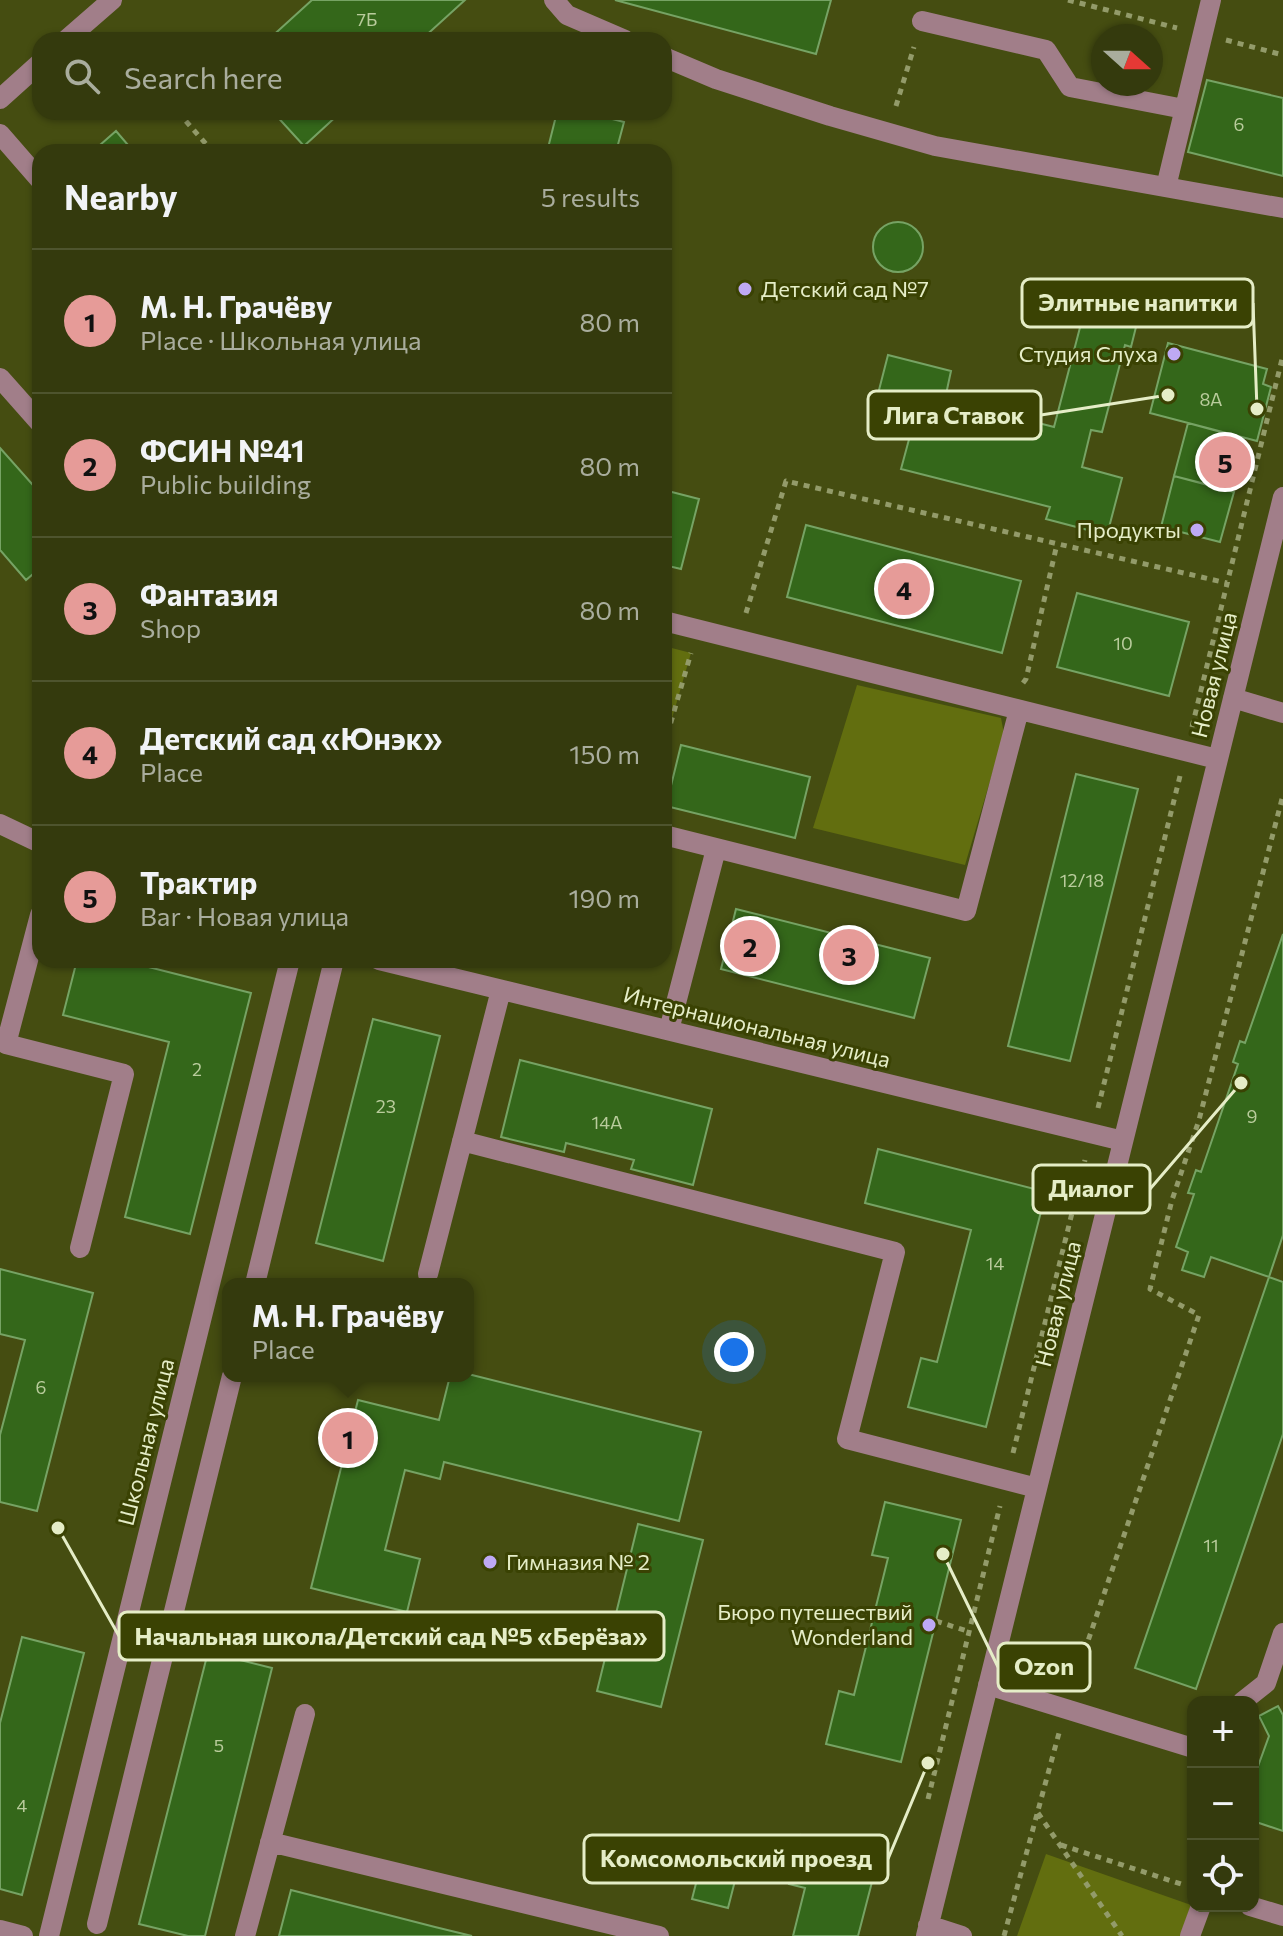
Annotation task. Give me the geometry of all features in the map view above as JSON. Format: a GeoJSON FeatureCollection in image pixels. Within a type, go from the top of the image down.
{"type":"FeatureCollection","features":[{"type":"Feature","properties":{"kind":"street"},"geometry":{"type":"LineString","coordinates":[[75,32],[112,0]]}},
{"type":"Feature","properties":{"kind":"street"},"geometry":{"type":"LineString","coordinates":[[554,0],[567,15],[606,32]]}},
{"type":"Feature","properties":{"kind":"street"},"geometry":{"type":"LineString","coordinates":[[1166,187],[1211,0]]}},
{"type":"Feature","properties":{"kind":"street"},"geometry":{"type":"LineString","coordinates":[[922,21],[1046,50],[1070,87],[1184,109]]}},
{"type":"Feature","properties":{"kind":"street"},"geometry":{"type":"LineString","coordinates":[[672,60],[716,79],[935,146],[1283,208]]}},
{"type":"Feature","properties":{"kind":"street"},"geometry":{"type":"LineString","coordinates":[[0,99],[32,70]]}},
{"type":"Feature","properties":{"kind":"street"},"geometry":{"type":"LineString","coordinates":[[0,134],[32,171]]}},
{"type":"Feature","properties":{"kind":"street"},"geometry":{"type":"LineString","coordinates":[[0,378],[32,414]]}},
{"type":"Feature","properties":{"kind":"street","name":"Новая улица"},"geometry":{"type":"LineString","coordinates":[[927,1931],[1283,497]]}},
{"type":"Feature","properties":{"kind":"street"},"geometry":{"type":"LineString","coordinates":[[672,623],[1217,759]]}},
{"type":"Feature","properties":{"kind":"street"},"geometry":{"type":"LineString","coordinates":[[1233,698],[1283,713]]}},
{"type":"Feature","properties":{"kind":"street"},"geometry":{"type":"LineString","coordinates":[[672,837],[966,911],[1014,708]]}},
{"type":"Feature","properties":{"kind":"street"},"geometry":{"type":"LineString","coordinates":[[0,824],[32,839]]}},
{"type":"Feature","properties":{"kind":"street"},"geometry":{"type":"LineString","coordinates":[[669,1030],[716,849]]}},
{"type":"Feature","properties":{"kind":"street"},"geometry":{"type":"LineString","coordinates":[[32,945],[6,1044],[124,1074],[80,1248]]}},
{"type":"Feature","properties":{"kind":"street","name":"Школьная улица"},"geometry":{"type":"LineString","coordinates":[[49,1936],[288,968]]}},
{"type":"Feature","properties":{"kind":"street"},"geometry":{"type":"LineString","coordinates":[[256,1278],[332,968]]}},
{"type":"Feature","properties":{"kind":"street","name":"Интернациональная улица"},"geometry":{"type":"LineString","coordinates":[[412,968],[1123,1141]]}},
{"type":"Feature","properties":{"kind":"street"},"geometry":{"type":"LineString","coordinates":[[428,1274],[501,990]]}},
{"type":"Feature","properties":{"kind":"street"},"geometry":{"type":"LineString","coordinates":[[462,1141],[895,1252],[847,1439],[1037,1488]]}},
{"type":"Feature","properties":{"kind":"street"},"geometry":{"type":"LineString","coordinates":[[97,1924],[231,1382]]}},
{"type":"Feature","properties":{"kind":"street"},"geometry":{"type":"LineString","coordinates":[[1250,1696],[1266,1683],[1283,1633]]}},
{"type":"Feature","properties":{"kind":"street"},"geometry":{"type":"LineString","coordinates":[[988,1685],[1187,1746]]}},
{"type":"Feature","properties":{"kind":"street"},"geometry":{"type":"LineString","coordinates":[[245,1936],[305,1714]]}},
{"type":"Feature","properties":{"kind":"street"},"geometry":{"type":"LineString","coordinates":[[270,1842],[659,1936]]}},
{"type":"Feature","properties":{"kind":"street"},"geometry":{"type":"LineString","coordinates":[[1259,1909],[1283,1916]]}},
{"type":"Feature","properties":{"kind":"street"},"geometry":{"type":"LineString","coordinates":[[1190,1936],[1199,1912]]}},
{"type":"Feature","properties":{"kind":"street"},"geometry":{"type":"LineString","coordinates":[[0,1930],[23,1936]]}},
{"type":"Feature","properties":{"kind":"street"},"geometry":{"type":"LineString","coordinates":[[927,1931],[962,1936]]}},
{"type":"Feature","properties":{"kind":"path"},"geometry":{"type":"LineString","coordinates":[[888,133],[922,21]]}},
{"type":"Feature","properties":{"kind":"path"},"geometry":{"type":"LineString","coordinates":[[185,120],[206,144]]}},
{"type":"Feature","properties":{"kind":"path"},"geometry":{"type":"LineString","coordinates":[[738,639],[786,481],[1227,583]]}},
{"type":"Feature","properties":{"kind":"path"},"geometry":{"type":"LineString","coordinates":[[1014,708],[1026,679],[1057,544]]}},
{"type":"Feature","properties":{"kind":"path"},"geometry":{"type":"LineString","coordinates":[[672,719],[699,629]]}},
{"type":"Feature","properties":{"kind":"path"},"geometry":{"type":"LineString","coordinates":[[1004,1936],[1065,1708],[1199,1315],[1150,1289],[1172,1200],[1199,1120],[1283,795]]}},
{"type":"Feature","properties":{"kind":"path"},"geometry":{"type":"LineString","coordinates":[[936,1621],[970,1632]]}},
{"type":"Feature","properties":{"kind":"path"},"geometry":{"type":"LineString","coordinates":[[1037,1812],[1122,1936]]}},
{"type":"Feature","properties":{"kind":"path"},"geometry":{"type":"LineString","coordinates":[[1059,1845],[1187,1886]]}},
{"type":"Feature","properties":{"kind":"green space"},"geometry":{"type":"Polygon","coordinates":[[[672,648],[691,653],[672,718],[672,648]]]}},
{"type":"Feature","properties":{"kind":"green space"},"geometry":{"type":"Polygon","coordinates":[[[857,685],[1001,718],[1004,734],[965,865],[813,828],[857,685]]]}},
{"type":"Feature","properties":{"kind":"green space"},"geometry":{"type":"Polygon","coordinates":[[[1046,1854],[1187,1904],[1189,1912],[1180,1936],[1017,1936],[1046,1854]]]}},
{"type":"Feature","properties":{"kind":"building"},"geometry":{"type":"Polygon","coordinates":[[[312,0],[465,0],[430,32],[277,32],[312,0]]]}},
{"type":"Feature","properties":{"kind":"building"},"geometry":{"type":"Polygon","coordinates":[[[615,0],[831,0],[816,54],[615,0]]]}},
{"type":"Feature","properties":{"kind":"building"},"geometry":{"type":"Polygon","coordinates":[[[1207,80],[1283,98],[1283,176],[1188,152],[1207,80]]]}},
{"type":"Feature","properties":{"kind":"building"},"geometry":{"type":"Polygon","coordinates":[[[280,120],[332,120],[306,144],[302,144],[280,120]]]}},
{"type":"Feature","properties":{"kind":"building"},"geometry":{"type":"Polygon","coordinates":[[[555,120],[624,122],[618,144],[549,144],[555,120]]]}},
{"type":"Feature","properties":{"kind":"building"},"geometry":{"type":"Polygon","coordinates":[[[116,131],[127,144],[101,144],[116,131]]]}},
{"type":"Feature","properties":{"kind":"building"},"geometry":{"type":"Polygon","coordinates":[[[898,222],[916,229],[923,247],[916,265],[898,272],[880,265],[873,247],[880,229],[898,222]]]}},
{"type":"Feature","properties":{"kind":"building"},"geometry":{"type":"Polygon","coordinates":[[[1089,293],[1141,307],[1131,347],[1125,345],[1102,432],[1091,430],[1082,467],[1122,478],[1107,535],[1046,519],[1050,507],[901,469],[911,432],[871,421],[888,355],[951,371],[945,399],[1054,427],[1089,293]]]}},
{"type":"Feature","properties":{"kind":"building"},"geometry":{"type":"Polygon","coordinates":[[[1168,343],[1267,369],[1263,384],[1271,387],[1257,441],[1150,413],[1168,343]]]}},
{"type":"Feature","properties":{"kind":"building"},"geometry":{"type":"Polygon","coordinates":[[[1188,423],[1243,438],[1229,490],[1174,476],[1188,423]]]}},
{"type":"Feature","properties":{"kind":"building"},"geometry":{"type":"Polygon","coordinates":[[[0,448],[32,484],[32,575],[26,580],[0,550],[0,448]]]}},
{"type":"Feature","properties":{"kind":"building"},"geometry":{"type":"Polygon","coordinates":[[[1174,476],[1234,492],[1220,542],[1161,527],[1174,476]]]}},
{"type":"Feature","properties":{"kind":"building"},"geometry":{"type":"Polygon","coordinates":[[[672,492],[699,499],[681,569],[672,567],[672,492]]]}},
{"type":"Feature","properties":{"kind":"building"},"geometry":{"type":"Polygon","coordinates":[[[806,525],[1021,581],[1002,653],[787,597],[806,525]]]}},
{"type":"Feature","properties":{"kind":"building"},"geometry":{"type":"Polygon","coordinates":[[[1077,593],[1189,622],[1169,696],[1057,667],[1077,593]]]}},
{"type":"Feature","properties":{"kind":"building"},"geometry":{"type":"Polygon","coordinates":[[[681,745],[810,777],[795,838],[672,807],[672,782],[681,745]]]}},
{"type":"Feature","properties":{"kind":"building"},"geometry":{"type":"Polygon","coordinates":[[[1076,774],[1138,789],[1070,1061],[1008,1046],[1076,774]]]}},
{"type":"Feature","properties":{"kind":"building"},"geometry":{"type":"Polygon","coordinates":[[[736,909],[930,958],[914,1018],[721,969],[736,909]]]}},
{"type":"Feature","properties":{"kind":"building"},"geometry":{"type":"Polygon","coordinates":[[[1283,934],[1283,1235],[1269,1277],[1211,1257],[1204,1277],[1182,1270],[1188,1252],[1176,1247],[1194,1194],[1188,1193],[1196,1170],[1201,1172],[1238,1064],[1233,1062],[1240,1041],[1245,1043],[1283,934]]]}},
{"type":"Feature","properties":{"kind":"building"},"geometry":{"type":"Polygon","coordinates":[[[75,968],[153,968],[251,993],[190,1234],[125,1217],[169,1042],[63,1015],[75,968]]]}},
{"type":"Feature","properties":{"kind":"building"},"geometry":{"type":"Polygon","coordinates":[[[373,1019],[440,1036],[383,1261],[316,1243],[373,1019]]]}},
{"type":"Feature","properties":{"kind":"building"},"geometry":{"type":"Polygon","coordinates":[[[520,1060],[712,1109],[693,1185],[631,1169],[634,1160],[566,1143],[564,1152],[501,1137],[520,1060]]]}},
{"type":"Feature","properties":{"kind":"building"},"geometry":{"type":"Polygon","coordinates":[[[878,1149],[1046,1192],[986,1427],[908,1407],[921,1358],[937,1362],[971,1230],[865,1203],[878,1149]]]}},
{"type":"Feature","properties":{"kind":"building"},"geometry":{"type":"Polygon","coordinates":[[[0,1269],[93,1293],[37,1511],[0,1502],[0,1435],[25,1340],[0,1334],[0,1269]]]}},
{"type":"Feature","properties":{"kind":"building"},"geometry":{"type":"Polygon","coordinates":[[[1269,1277],[1283,1282],[1283,1434],[1196,1689],[1135,1668],[1269,1277]]]}},
{"type":"Feature","properties":{"kind":"building"},"geometry":{"type":"Polygon","coordinates":[[[474,1375],[701,1432],[679,1521],[444,1462],[440,1479],[405,1470],[385,1550],[420,1559],[407,1612],[311,1588],[358,1400],[439,1420],[448,1382],[474,1382],[474,1375]]]}},
{"type":"Feature","properties":{"kind":"building"},"geometry":{"type":"Polygon","coordinates":[[[885,1502],[961,1520],[901,1762],[826,1744],[839,1691],[854,1695],[888,1558],[872,1555],[885,1502]]]}},
{"type":"Feature","properties":{"kind":"building"},"geometry":{"type":"Polygon","coordinates":[[[638,1524],[703,1540],[661,1707],[597,1691],[638,1524]]]}},
{"type":"Feature","properties":{"kind":"building"},"geometry":{"type":"Polygon","coordinates":[[[22,1637],[84,1653],[22,1895],[0,1889],[0,1723],[22,1637]]]}},
{"type":"Feature","properties":{"kind":"building"},"geometry":{"type":"Polygon","coordinates":[[[208,1652],[272,1668],[205,1936],[188,1936],[139,1924],[208,1652]]]}},
{"type":"Feature","properties":{"kind":"building"},"geometry":{"type":"Polygon","coordinates":[[[1278,1706],[1283,1715],[1283,1831],[1259,1823],[1259,1764],[1269,1736],[1259,1716],[1278,1706]]]}},
{"type":"Feature","properties":{"kind":"building"},"geometry":{"type":"Polygon","coordinates":[[[801,1835],[879,1855],[858,1936],[793,1936],[805,1888],[789,1884],[801,1835]]]}},
{"type":"Feature","properties":{"kind":"building"},"geometry":{"type":"Polygon","coordinates":[[[702,1860],[738,1869],[728,1908],[692,1899],[702,1860]]]}},
{"type":"Feature","properties":{"kind":"building"},"geometry":{"type":"Polygon","coordinates":[[[291,1890],[435,1927],[472,1936],[279,1936],[291,1890]]]}},
{"type":"Feature","properties":{"kind":"place","name":"Детский сад №7"},"geometry":{"type":"Point","coordinates":[745,289]}},
{"type":"Feature","properties":{"kind":"place","name":"Студия Слуха"},"geometry":{"type":"Point","coordinates":[1174,354]}},
{"type":"Feature","properties":{"kind":"place","name":"Лига Ставок"},"geometry":{"type":"Point","coordinates":[1168,395]}},
{"type":"Feature","properties":{"kind":"place","name":"Элитные напитки"},"geometry":{"type":"Point","coordinates":[1257,409]}},
{"type":"Feature","properties":{"kind":"place","name":"Трактир"},"geometry":{"type":"Point","coordinates":[1225,462]}},
{"type":"Feature","properties":{"kind":"place","name":"Продукты"},"geometry":{"type":"Point","coordinates":[1197,530]}},
{"type":"Feature","properties":{"kind":"place","name":"Детский сад «Юнэк»"},"geometry":{"type":"Point","coordinates":[904,589]}},
{"type":"Feature","properties":{"kind":"place","name":"ФСИН №41"},"geometry":{"type":"Point","coordinates":[750,946]}},
{"type":"Feature","properties":{"kind":"place","name":"Фантазия"},"geometry":{"type":"Point","coordinates":[849,955]}},
{"type":"Feature","properties":{"kind":"place","name":"Диалог"},"geometry":{"type":"Point","coordinates":[1241,1083]}},
{"type":"Feature","properties":{"kind":"place","name":"М. Н. Грачёву"},"geometry":{"type":"Point","coordinates":[348,1438]}},
{"type":"Feature","properties":{"kind":"place","name":"Начальная школа/Детский сад №5 «Берёза»"},"geometry":{"type":"Point","coordinates":[58,1528]}},
{"type":"Feature","properties":{"kind":"place","name":"Ozon"},"geometry":{"type":"Point","coordinates":[943,1554]}},
{"type":"Feature","properties":{"kind":"place","name":"Гимназия № 2"},"geometry":{"type":"Point","coordinates":[490,1562]}},
{"type":"Feature","properties":{"kind":"place","name":"Бюро путешествий Wonderland"},"geometry":{"type":"Point","coordinates":[929,1625]}},
{"type":"Feature","properties":{"kind":"place","name":"Комсомольский проезд"},"geometry":{"type":"Point","coordinates":[928,1763]}}]}
